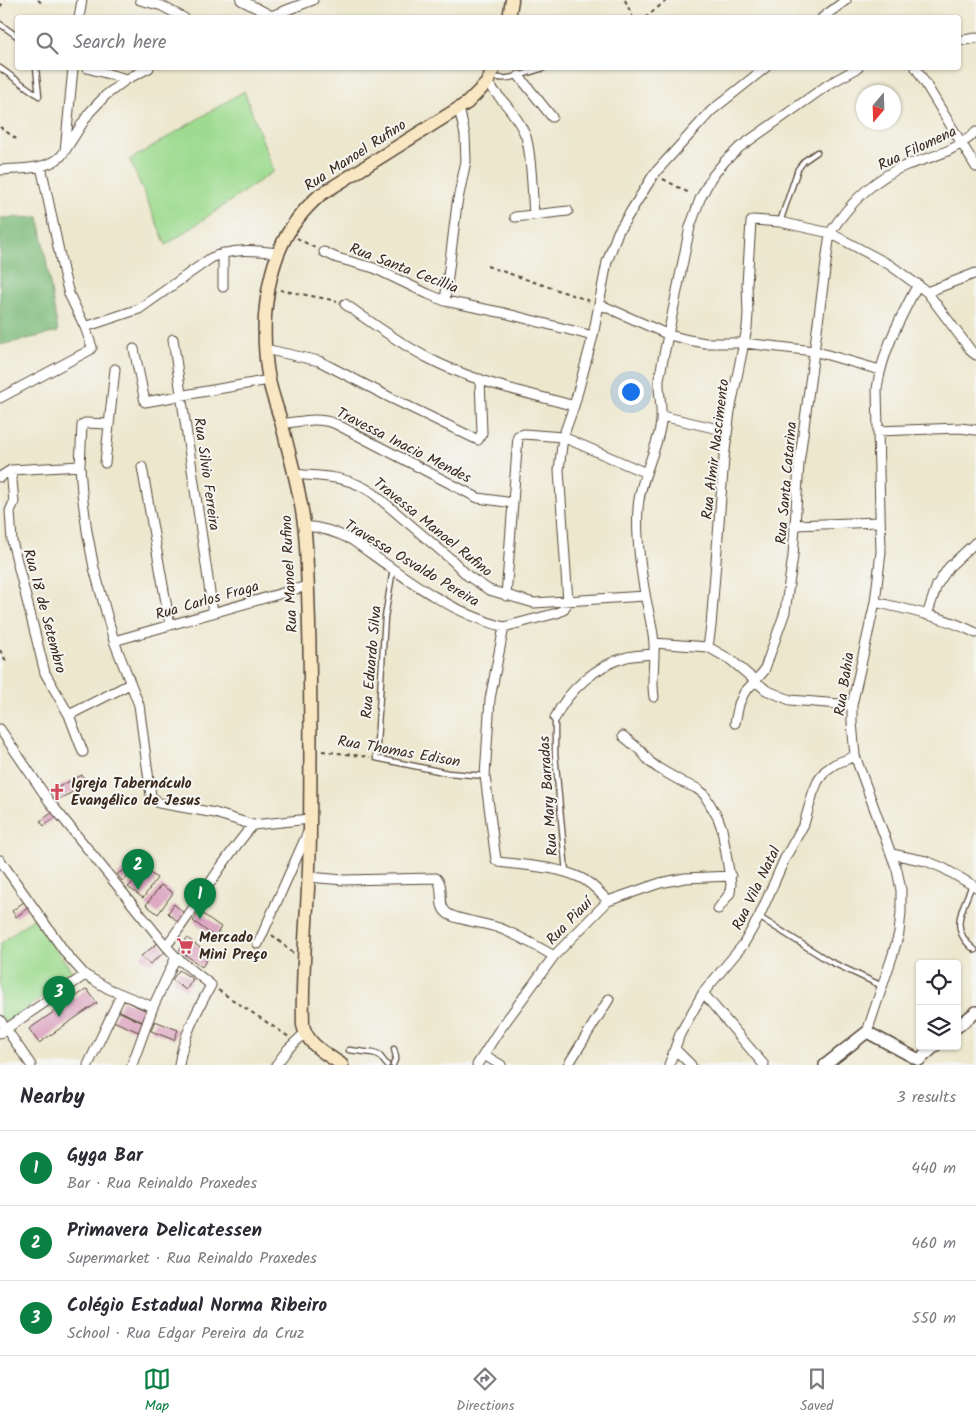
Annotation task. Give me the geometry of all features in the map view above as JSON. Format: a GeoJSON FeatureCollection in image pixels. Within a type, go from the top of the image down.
{"type":"FeatureCollection","features":[{"type":"Feature","properties":{"kind":"main road"},"geometry":{"type":"LineString","coordinates":[[510,15],[512,0]]}},
{"type":"Feature","properties":{"kind":"main road","name":"Rua Manoel Rufino"},"geometry":{"type":"LineString","coordinates":[[300,1037],[303,1017],[310,823],[307,586],[302,506],[269,380],[265,349],[268,287],[277,253],[287,232],[307,206],[320,195],[459,108],[474,97],[490,76]]}},
{"type":"Feature","properties":{"kind":"main road"},"geometry":{"type":"LineString","coordinates":[[300,1037],[342,1065]]}},
{"type":"Feature","properties":{"kind":"street"},"geometry":{"type":"LineString","coordinates":[[80,15],[82,0]]}},
{"type":"Feature","properties":{"kind":"street"},"geometry":{"type":"LineString","coordinates":[[140,0],[162,6],[178,15]]}},
{"type":"Feature","properties":{"kind":"street"},"geometry":{"type":"LineString","coordinates":[[241,0],[266,15]]}},
{"type":"Feature","properties":{"kind":"street"},"geometry":{"type":"LineString","coordinates":[[271,15],[313,0]]}},
{"type":"Feature","properties":{"kind":"street"},"geometry":{"type":"LineString","coordinates":[[826,15],[846,0]]}},
{"type":"Feature","properties":{"kind":"street"},"geometry":{"type":"LineString","coordinates":[[961,40],[976,38]]}},
{"type":"Feature","properties":{"kind":"street"},"geometry":{"type":"LineString","coordinates":[[65,151],[73,70]]}},
{"type":"Feature","properties":{"kind":"street"},"geometry":{"type":"LineString","coordinates":[[94,70],[126,79]]}},
{"type":"Feature","properties":{"kind":"street"},"geometry":{"type":"LineString","coordinates":[[0,170],[41,166],[56,161],[65,151],[89,113],[106,95],[126,79],[145,70]]}},
{"type":"Feature","properties":{"kind":"street"},"geometry":{"type":"LineString","coordinates":[[608,901],[582,878],[566,872],[496,860],[485,776],[490,699],[504,627],[557,613],[568,602],[559,470],[563,437],[574,406],[593,336],[607,262],[618,232],[654,174],[711,111],[762,70]]}},
{"type":"Feature","properties":{"kind":"street"},"geometry":{"type":"LineString","coordinates":[[654,697],[652,684],[654,642],[645,596],[638,518],[640,492],[658,437],[662,416],[658,389],[659,378],[690,227],[700,199],[711,178],[725,160],[740,147],[829,84],[854,70]]}},
{"type":"Feature","properties":{"kind":"street"},"geometry":{"type":"LineString","coordinates":[[917,70],[976,167]]}},
{"type":"Feature","properties":{"kind":"street"},"geometry":{"type":"LineString","coordinates":[[490,76],[525,136],[528,148],[534,214]]}},
{"type":"Feature","properties":{"kind":"street"},"geometry":{"type":"LineString","coordinates":[[519,76],[552,117]]}},
{"type":"Feature","properties":{"kind":"street"},"geometry":{"type":"LineString","coordinates":[[445,301],[457,204],[466,161],[465,136],[459,108]]}},
{"type":"Feature","properties":{"kind":"street","name":"Rua Filomena"},"geometry":{"type":"LineString","coordinates":[[830,233],[851,206],[874,183],[908,165],[942,154],[963,144],[976,132]]}},
{"type":"Feature","properties":{"kind":"street"},"geometry":{"type":"LineString","coordinates":[[0,398],[90,350],[92,345],[69,294],[41,166]]}},
{"type":"Feature","properties":{"kind":"street"},"geometry":{"type":"LineString","coordinates":[[515,216],[568,211]]}},
{"type":"Feature","properties":{"kind":"street","name":"Rua Almir Nascimento"},"geometry":{"type":"LineString","coordinates":[[708,647],[727,431],[748,314],[747,284],[750,224],[753,220],[780,222]]}},
{"type":"Feature","properties":{"kind":"street"},"geometry":{"type":"LineString","coordinates":[[780,222],[830,233],[890,265],[927,292],[976,355]]}},
{"type":"Feature","properties":{"kind":"street","name":"Rua Santa Catarina"},"geometry":{"type":"LineString","coordinates":[[735,723],[739,704],[744,693],[764,671],[785,612],[793,556],[799,464],[830,233]]}},
{"type":"Feature","properties":{"kind":"street"},"geometry":{"type":"LineString","coordinates":[[85,327],[139,309],[211,258],[223,252],[277,253]]}},
{"type":"Feature","properties":{"kind":"street"},"geometry":{"type":"LineString","coordinates":[[222,287],[223,252]]}},
{"type":"Feature","properties":{"kind":"street","name":"Rua Santa Cecillia"},"geometry":{"type":"LineString","coordinates":[[324,252],[337,258],[374,268],[445,301],[504,313],[593,336]]}},
{"type":"Feature","properties":{"kind":"street"},"geometry":{"type":"LineString","coordinates":[[927,292],[976,273]]}},
{"type":"Feature","properties":{"kind":"street","name":"Rua Bahia"},"geometry":{"type":"LineString","coordinates":[[867,1032],[884,986],[899,933],[901,890],[892,854],[855,756],[852,705],[875,602],[881,552],[878,431],[880,370],[893,334],[918,284]]}},
{"type":"Feature","properties":{"kind":"street"},"geometry":{"type":"LineString","coordinates":[[345,304],[379,328],[428,358],[480,379],[574,406]]}},
{"type":"Feature","properties":{"kind":"street"},"geometry":{"type":"LineString","coordinates":[[600,304],[669,335],[705,344],[744,343],[814,351],[880,370]]}},
{"type":"Feature","properties":{"kind":"street","name":"Rua Silvio Ferreira"},"geometry":{"type":"LineString","coordinates":[[173,338],[213,613]]}},
{"type":"Feature","properties":{"kind":"street"},"geometry":{"type":"LineString","coordinates":[[134,348],[145,402],[269,380]]}},
{"type":"Feature","properties":{"kind":"street"},"geometry":{"type":"LineString","coordinates":[[265,349],[326,363],[391,398],[478,440],[482,433],[480,379]]}},
{"type":"Feature","properties":{"kind":"street"},"geometry":{"type":"LineString","coordinates":[[105,463],[115,370]]}},
{"type":"Feature","properties":{"kind":"street"},"geometry":{"type":"LineString","coordinates":[[662,416],[727,431]]}},
{"type":"Feature","properties":{"kind":"street","name":"Travessa Inacio Mendes"},"geometry":{"type":"LineString","coordinates":[[281,424],[317,420],[336,424],[478,498],[513,503]]}},
{"type":"Feature","properties":{"kind":"street"},"geometry":{"type":"LineString","coordinates":[[108,424],[83,424],[81,428],[80,466],[86,531],[114,641],[138,705],[146,750],[150,790],[154,800],[164,805],[216,813],[253,825],[310,823],[258,944]]}},
{"type":"Feature","properties":{"kind":"street"},"geometry":{"type":"LineString","coordinates":[[878,431],[960,428],[976,430]]}},
{"type":"Feature","properties":{"kind":"street"},"geometry":{"type":"LineString","coordinates":[[506,596],[517,439],[520,434],[563,437],[646,474]]}},
{"type":"Feature","properties":{"kind":"street"},"geometry":{"type":"LineString","coordinates":[[0,477],[11,470],[80,466]]}},
{"type":"Feature","properties":{"kind":"street"},"geometry":{"type":"LineString","coordinates":[[142,467],[170,625]]}},
{"type":"Feature","properties":{"kind":"street","name":"Rua 18 de Setembro"},"geometry":{"type":"LineString","coordinates":[[11,470],[14,502],[10,511],[12,541],[44,673],[69,715],[83,752]]}},
{"type":"Feature","properties":{"kind":"street","name":"Travessa Manoel Rufino"},"geometry":{"type":"LineString","coordinates":[[294,474],[342,478],[359,484],[417,530],[468,576],[489,590],[506,596],[534,603],[645,596]]}},
{"type":"Feature","properties":{"kind":"street"},"geometry":{"type":"LineString","coordinates":[[794,525],[880,522]]}},
{"type":"Feature","properties":{"kind":"street","name":"Travessa Osvaldo Pereira"},"geometry":{"type":"LineString","coordinates":[[304,526],[316,527],[352,540],[459,611],[484,622],[504,627]]}},
{"type":"Feature","properties":{"kind":"street"},"geometry":{"type":"LineString","coordinates":[[926,615],[937,585],[949,567],[976,542]]}},
{"type":"Feature","properties":{"kind":"street","name":"Rua Carlos Fraga"},"geometry":{"type":"LineString","coordinates":[[114,641],[307,586]]}},
{"type":"Feature","properties":{"kind":"street"},"geometry":{"type":"LineString","coordinates":[[875,602],[926,615],[976,632]]}},
{"type":"Feature","properties":{"kind":"street"},"geometry":{"type":"LineString","coordinates":[[654,642],[708,647],[742,668],[766,690],[790,700],[852,705]]}},
{"type":"Feature","properties":{"kind":"street"},"geometry":{"type":"LineString","coordinates":[[555,718],[561,706],[592,674],[607,665],[627,658],[654,654]]}},
{"type":"Feature","properties":{"kind":"street"},"geometry":{"type":"LineString","coordinates":[[69,715],[130,684]]}},
{"type":"Feature","properties":{"kind":"street"},"geometry":{"type":"LineString","coordinates":[[0,729],[50,801],[166,946],[176,957],[211,985],[190,1024],[184,1040],[179,1065]]}},
{"type":"Feature","properties":{"kind":"street"},"geometry":{"type":"LineString","coordinates":[[623,736],[658,768],[701,791],[718,818],[731,876],[730,893],[718,909]]}},
{"type":"Feature","properties":{"kind":"street","name":"Rua Vila Natal"},"geometry":{"type":"LineString","coordinates":[[669,1065],[687,1022],[703,993],[743,945],[759,917],[785,858],[804,824],[818,781],[825,771],[835,764],[855,756]]}},
{"type":"Feature","properties":{"kind":"street"},"geometry":{"type":"LineString","coordinates":[[166,946],[193,911],[228,857],[253,825]]}},
{"type":"Feature","properties":{"kind":"street"},"geometry":{"type":"LineString","coordinates":[[892,854],[926,861],[943,868],[974,886]]}},
{"type":"Feature","properties":{"kind":"street"},"geometry":{"type":"LineString","coordinates":[[0,860],[67,955],[85,975],[96,983],[121,995],[153,1007]]}},
{"type":"Feature","properties":{"kind":"street","name":"Rua Piauí"},"geometry":{"type":"LineString","coordinates":[[477,1065],[554,956],[608,901],[685,878],[731,876]]}},
{"type":"Feature","properties":{"kind":"street"},"geometry":{"type":"LineString","coordinates":[[308,877],[344,880],[436,878],[438,879],[443,908],[446,913],[501,928],[554,956]]}},
{"type":"Feature","properties":{"kind":"street"},"geometry":{"type":"LineString","coordinates":[[132,1065],[153,1007],[176,957]]}},
{"type":"Feature","properties":{"kind":"street"},"geometry":{"type":"LineString","coordinates":[[3,1031],[85,975]]}},
{"type":"Feature","properties":{"kind":"street"},"geometry":{"type":"LineString","coordinates":[[703,993],[764,1065]]}},
{"type":"Feature","properties":{"kind":"street"},"geometry":{"type":"LineString","coordinates":[[88,1065],[121,995]]}},
{"type":"Feature","properties":{"kind":"street"},"geometry":{"type":"LineString","coordinates":[[568,1065],[609,999]]}},
{"type":"Feature","properties":{"kind":"street"},"geometry":{"type":"LineString","coordinates":[[961,1025],[975,1014]]}},
{"type":"Feature","properties":{"kind":"street"},"geometry":{"type":"LineString","coordinates":[[0,1020],[3,1031],[31,1065]]}},
{"type":"Feature","properties":{"kind":"street"},"geometry":{"type":"LineString","coordinates":[[825,1065],[867,1032],[922,1063],[932,1050]]}},
{"type":"Feature","properties":{"kind":"street"},"geometry":{"type":"LineString","coordinates":[[276,1065],[300,1037]]}},
{"type":"Feature","properties":{"kind":"street"},"geometry":{"type":"LineString","coordinates":[[675,1049],[691,1065]]}},
{"type":"Feature","properties":{"kind":"street"},"geometry":{"type":"LineString","coordinates":[[484,1055],[501,1065]]}},
{"type":"Feature","properties":{"kind":"lane"},"geometry":{"type":"LineString","coordinates":[[0,24],[15,36]]}},
{"type":"Feature","properties":{"kind":"lane"},"geometry":{"type":"LineString","coordinates":[[0,68],[38,96],[36,70]]}},
{"type":"Feature","properties":{"kind":"lane"},"geometry":{"type":"LineString","coordinates":[[490,76],[502,79],[538,70]]}},
{"type":"Feature","properties":{"kind":"lane"},"geometry":{"type":"LineString","coordinates":[[780,222],[798,169],[804,161],[817,152]]}},
{"type":"Feature","properties":{"kind":"lane","name":"Rua Eduardo Silva"},"geometry":{"type":"LineString","coordinates":[[376,758],[385,617],[393,569]]}},
{"type":"Feature","properties":{"kind":"lane","name":"Rua Mary Barradas"},"geometry":{"type":"LineString","coordinates":[[555,718],[555,754],[566,872]]}},
{"type":"Feature","properties":{"kind":"lane","name":"Rua Thomas Edison"},"geometry":{"type":"LineString","coordinates":[[376,758],[448,773],[485,776]]}},
{"type":"Feature","properties":{"kind":"lane"},"geometry":{"type":"LineString","coordinates":[[974,886],[961,914],[959,930],[962,937],[975,950]]}},
{"type":"Feature","properties":{"kind":"lane"},"geometry":{"type":"LineString","coordinates":[[759,917],[829,961],[884,986]]}},
{"type":"Feature","properties":{"kind":"lane"},"geometry":{"type":"LineString","coordinates":[[393,1065],[396,1057],[394,1049]]}},
{"type":"Feature","properties":{"kind":"lane"},"geometry":{"type":"LineString","coordinates":[[350,1050],[373,1053],[378,1055],[388,1065]]}},
{"type":"Feature","properties":{"kind":"path"},"geometry":{"type":"LineString","coordinates":[[0,7],[5,0]]}},
{"type":"Feature","properties":{"kind":"path"},"geometry":{"type":"LineString","coordinates":[[38,0],[44,5]]}},
{"type":"Feature","properties":{"kind":"path"},"geometry":{"type":"LineString","coordinates":[[625,0],[632,15]]}},
{"type":"Feature","properties":{"kind":"path"},"geometry":{"type":"LineString","coordinates":[[648,15],[666,0]]}},
{"type":"Feature","properties":{"kind":"path"},"geometry":{"type":"LineString","coordinates":[[0,126],[19,141]]}},
{"type":"Feature","properties":{"kind":"path"},"geometry":{"type":"LineString","coordinates":[[654,174],[700,199]]}},
{"type":"Feature","properties":{"kind":"path"},"geometry":{"type":"LineString","coordinates":[[296,237],[324,252]]}},
{"type":"Feature","properties":{"kind":"path"},"geometry":{"type":"LineString","coordinates":[[487,266],[600,304]]}},
{"type":"Feature","properties":{"kind":"path"},"geometry":{"type":"LineString","coordinates":[[268,287],[345,304]]}},
{"type":"Feature","properties":{"kind":"path"},"geometry":{"type":"LineString","coordinates":[[0,650],[6,661]]}},
{"type":"Feature","properties":{"kind":"path","name":"Rua Thomas Edison"},"geometry":{"type":"LineString","coordinates":[[310,749],[376,758]]}},
{"type":"Feature","properties":{"kind":"path"},"geometry":{"type":"LineString","coordinates":[[265,929],[304,963]]}},
{"type":"Feature","properties":{"kind":"path"},"geometry":{"type":"LineString","coordinates":[[211,985],[300,1037]]}},
{"type":"Feature","properties":{"kind":"green space"},"geometry":{"type":"Polygon","coordinates":[[[244,91],[274,171],[166,245],[130,160],[244,91]]]}},
{"type":"Feature","properties":{"kind":"green space"},"geometry":{"type":"Polygon","coordinates":[[[39,217],[58,332],[0,345],[0,218],[39,217]]]}},
{"type":"Feature","properties":{"kind":"green space"},"geometry":{"type":"Polygon","coordinates":[[[33,918],[74,974],[6,1023],[0,1016],[0,944],[33,918]]]}},
{"type":"Feature","properties":{"kind":"building"},"geometry":{"type":"Polygon","coordinates":[[[82,775],[87,785],[57,800],[52,790],[82,775]]]}},
{"type":"Feature","properties":{"kind":"building"},"geometry":{"type":"Polygon","coordinates":[[[53,812],[56,817],[44,826],[40,821],[53,812]]]}},
{"type":"Feature","properties":{"kind":"building"},"geometry":{"type":"Polygon","coordinates":[[[131,867],[134,872],[122,881],[117,874],[131,867]]]}},
{"type":"Feature","properties":{"kind":"building"},"geometry":{"type":"Polygon","coordinates":[[[146,870],[157,878],[143,898],[128,887],[146,870]]]}},
{"type":"Feature","properties":{"kind":"building"},"geometry":{"type":"Polygon","coordinates":[[[161,885],[173,893],[158,914],[146,905],[161,885]]]}},
{"type":"Feature","properties":{"kind":"building"},"geometry":{"type":"Polygon","coordinates":[[[25,901],[29,907],[16,917],[12,911],[25,901]]]}},
{"type":"Feature","properties":{"kind":"building"},"geometry":{"type":"Polygon","coordinates":[[[174,904],[185,914],[179,923],[168,913],[174,904]]]}},
{"type":"Feature","properties":{"kind":"building"},"geometry":{"type":"Polygon","coordinates":[[[200,912],[221,927],[215,937],[193,921],[200,912]]]}},
{"type":"Feature","properties":{"kind":"building"},"geometry":{"type":"Polygon","coordinates":[[[187,938],[210,955],[202,967],[179,950],[187,938]]]}},
{"type":"Feature","properties":{"kind":"building"},"geometry":{"type":"Polygon","coordinates":[[[159,942],[166,951],[150,964],[141,956],[159,942]]]}},
{"type":"Feature","properties":{"kind":"building"},"geometry":{"type":"Polygon","coordinates":[[[179,970],[193,979],[186,990],[172,980],[179,970]]]}},
{"type":"Feature","properties":{"kind":"building"},"geometry":{"type":"Polygon","coordinates":[[[87,989],[97,1003],[39,1043],[29,1029],[87,989]]]}},
{"type":"Feature","properties":{"kind":"building"},"geometry":{"type":"Polygon","coordinates":[[[123,1000],[149,1012],[145,1023],[118,1010],[123,1000]]]}},
{"type":"Feature","properties":{"kind":"building"},"geometry":{"type":"Polygon","coordinates":[[[118,1011],[145,1024],[141,1033],[113,1021],[118,1011]]]}},
{"type":"Feature","properties":{"kind":"building"},"geometry":{"type":"Polygon","coordinates":[[[155,1021],[178,1030],[174,1040],[151,1031],[155,1021]]]}},
{"type":"Feature","properties":{"kind":"place","name":"Igreja Tabernáculo Evangélico de Jesus"},"geometry":{"type":"Point","coordinates":[57,792]}},
{"type":"Feature","properties":{"kind":"place","name":"Primavera Delicatessen"},"geometry":{"type":"Point","coordinates":[138,890]}},
{"type":"Feature","properties":{"kind":"place","name":"Gyga Bar"},"geometry":{"type":"Point","coordinates":[200,919]}},
{"type":"Feature","properties":{"kind":"place","name":"Mercado Mini Preço"},"geometry":{"type":"Point","coordinates":[185,946]}},
{"type":"Feature","properties":{"kind":"place","name":"Colégio Estadual Norma Ribeiro"},"geometry":{"type":"Point","coordinates":[59,1017]}}]}
